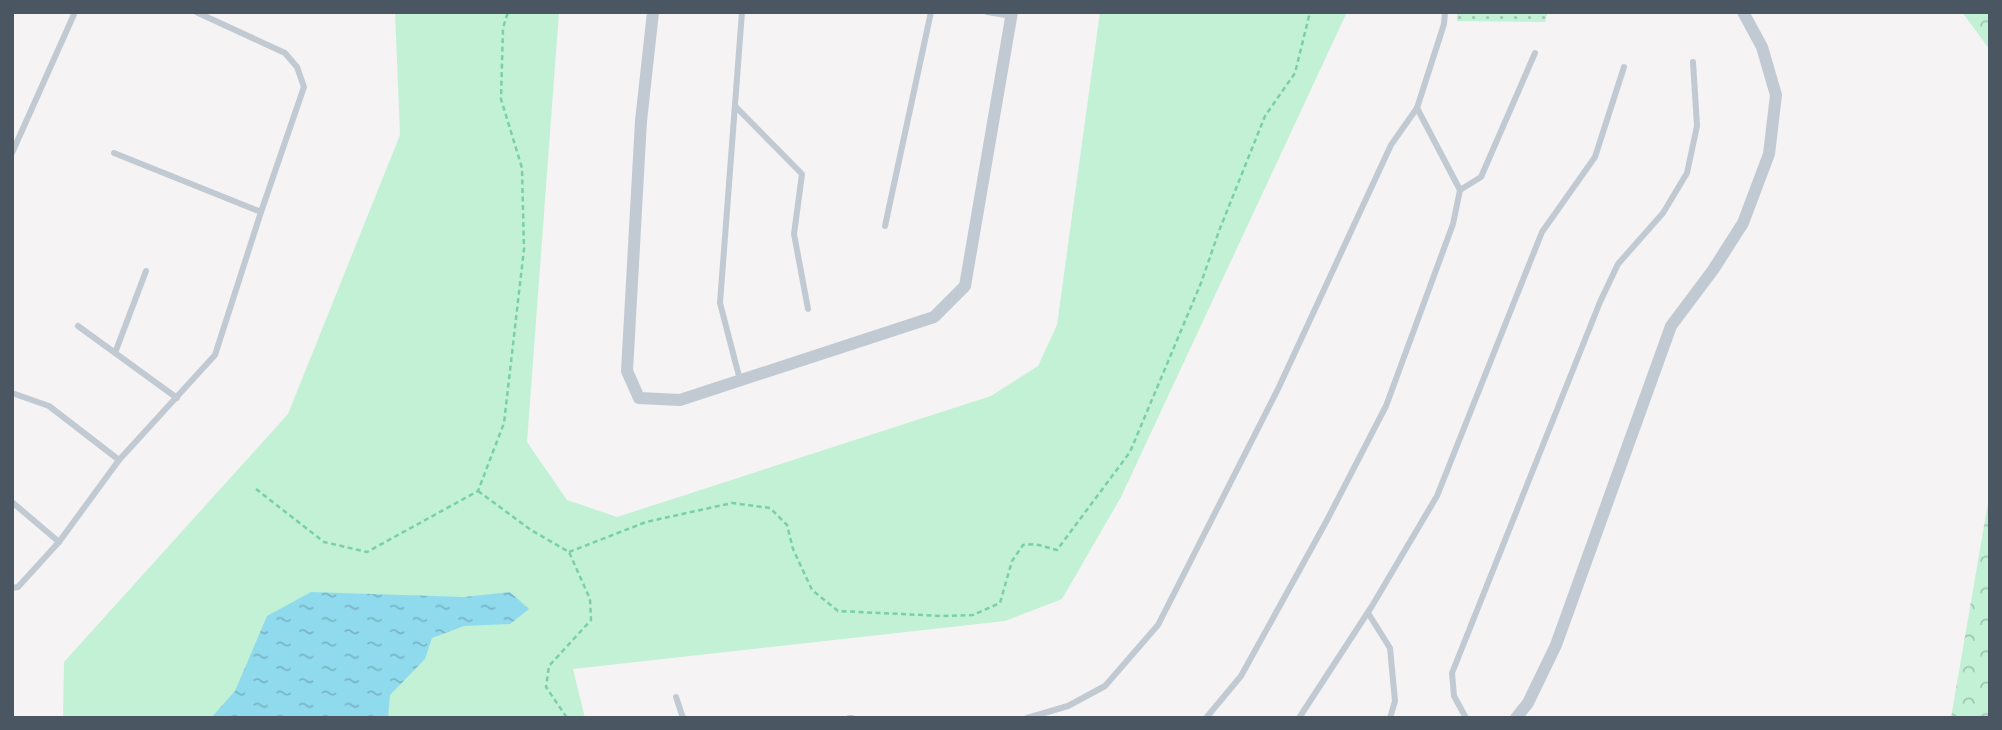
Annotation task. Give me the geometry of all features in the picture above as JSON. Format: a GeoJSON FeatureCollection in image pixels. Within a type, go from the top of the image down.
{"type":"FeatureCollection","features":[{"type":"Feature","properties":{"kind":"street"},"geometry":{"type":"LineString","coordinates":[[653,12],[641,121],[627,371],[639,398],[680,400],[934,317],[965,286],[1012,14]]}},
{"type":"Feature","properties":{"kind":"street"},"geometry":{"type":"LineString","coordinates":[[1516,718],[1528,703],[1556,645],[1671,326],[1713,270],[1743,223],[1769,154],[1776,94],[1762,47],[1743,12]]}},
{"type":"Feature","properties":{"kind":"lane"},"geometry":{"type":"LineString","coordinates":[[12,153],[75,12]]}},
{"type":"Feature","properties":{"kind":"lane"},"geometry":{"type":"LineString","coordinates":[[12,588],[18,587],[59,542],[119,460],[215,355],[304,87],[297,67],[285,53],[196,12]]}},
{"type":"Feature","properties":{"kind":"lane"},"geometry":{"type":"LineString","coordinates":[[740,380],[720,303],[742,12]]}},
{"type":"Feature","properties":{"kind":"lane"},"geometry":{"type":"LineString","coordinates":[[885,226],[931,12]]}},
{"type":"Feature","properties":{"kind":"lane"},"geometry":{"type":"LineString","coordinates":[[987,12],[1012,14]]}},
{"type":"Feature","properties":{"kind":"lane"},"geometry":{"type":"LineString","coordinates":[[1027,718],[1068,706],[1105,686],[1158,625],[1278,388],[1391,145],[1417,108],[1444,24],[1445,12]]}},
{"type":"Feature","properties":{"kind":"lane"},"geometry":{"type":"LineString","coordinates":[[1460,190],[1481,177],[1535,53]]}},
{"type":"Feature","properties":{"kind":"lane"},"geometry":{"type":"LineString","coordinates":[[1466,718],[1454,696],[1452,673],[1595,315],[1618,264],[1662,213],[1687,173],[1697,127],[1693,62]]}},
{"type":"Feature","properties":{"kind":"lane"},"geometry":{"type":"LineString","coordinates":[[1299,718],[1368,613],[1437,496],[1542,232],[1595,157],[1625,67]]}},
{"type":"Feature","properties":{"kind":"lane"},"geometry":{"type":"LineString","coordinates":[[735,106],[802,174],[794,234],[808,309]]}},
{"type":"Feature","properties":{"kind":"lane"},"geometry":{"type":"LineString","coordinates":[[1206,718],[1241,676],[1386,406],[1453,224],[1460,190],[1417,108]]}},
{"type":"Feature","properties":{"kind":"lane"},"geometry":{"type":"LineString","coordinates":[[114,153],[261,212]]}},
{"type":"Feature","properties":{"kind":"lane"},"geometry":{"type":"LineString","coordinates":[[115,353],[146,271]]}},
{"type":"Feature","properties":{"kind":"lane"},"geometry":{"type":"LineString","coordinates":[[78,326],[177,398]]}},
{"type":"Feature","properties":{"kind":"lane"},"geometry":{"type":"LineString","coordinates":[[12,393],[49,406],[119,460]]}},
{"type":"Feature","properties":{"kind":"lane"},"geometry":{"type":"LineString","coordinates":[[12,502],[59,542]]}},
{"type":"Feature","properties":{"kind":"lane"},"geometry":{"type":"LineString","coordinates":[[1368,613],[1390,648],[1395,701],[1390,718]]}},
{"type":"Feature","properties":{"kind":"lane"},"geometry":{"type":"LineString","coordinates":[[676,697],[683,718]]}},
{"type":"Feature","properties":{"kind":"path"},"geometry":{"type":"LineString","coordinates":[[256,489],[324,542],[367,552],[478,491],[504,423],[524,249],[522,168],[501,99],[503,29],[508,12]]}},
{"type":"Feature","properties":{"kind":"path"},"geometry":{"type":"LineString","coordinates":[[569,552],[646,522],[732,503],[769,508],[787,525],[793,549],[812,590],[838,611],[973,615],[1000,603],[1012,561],[1023,545],[1035,544],[1057,550],[1130,452],[1201,283],[1265,116],[1295,73],[1310,12]]}},
{"type":"Feature","properties":{"kind":"path"},"geometry":{"type":"LineString","coordinates":[[478,491],[531,530],[569,552],[590,599],[591,620],[549,666],[545,687],[568,718]]}},
{"type":"Feature","properties":{"kind":"green space"},"geometry":{"type":"Polygon","coordinates":[[[395,12],[559,12],[527,442],[567,500],[617,517],[991,396],[1038,366],[1057,325],[1100,12],[1347,12],[1121,497],[1062,599],[1005,621],[573,669],[585,718],[63,718],[64,662],[288,414],[400,135],[395,12]]]}},
{"type":"Feature","properties":{"kind":"green space"},"geometry":{"type":"Polygon","coordinates":[[[1457,12],[1548,12],[1545,22],[1457,21],[1457,12]]]}},
{"type":"Feature","properties":{"kind":"green space"},"geometry":{"type":"Polygon","coordinates":[[[1962,12],[1990,12],[1990,50],[1962,12]]]}},
{"type":"Feature","properties":{"kind":"green space"},"geometry":{"type":"Polygon","coordinates":[[[1990,491],[1990,718],[1951,718],[1990,491]]]}},
{"type":"Feature","properties":{"kind":"water"},"geometry":{"type":"Polygon","coordinates":[[[311,592],[464,597],[510,592],[529,609],[510,624],[464,626],[432,638],[425,659],[390,695],[388,718],[211,718],[235,691],[267,616],[311,592]]]}}]}
